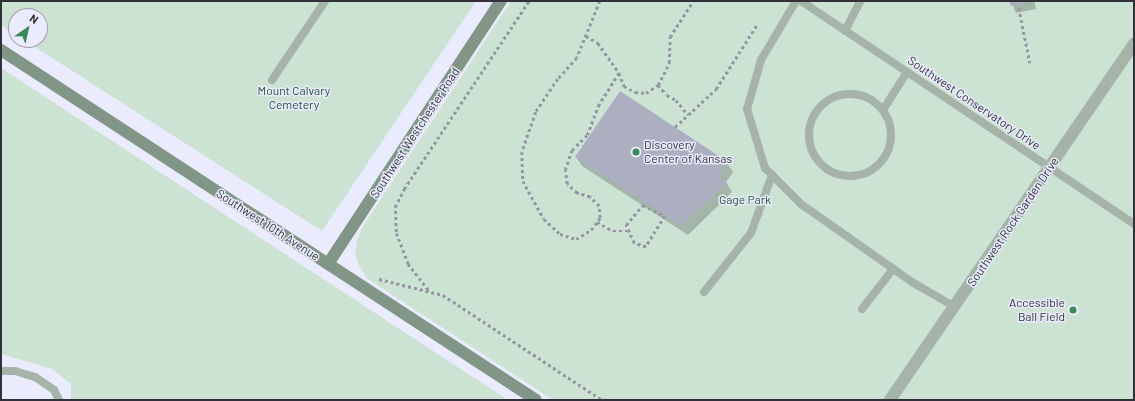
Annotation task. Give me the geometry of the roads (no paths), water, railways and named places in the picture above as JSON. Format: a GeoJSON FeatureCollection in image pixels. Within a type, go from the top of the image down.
{"type":"FeatureCollection","features":[{"type":"Feature","properties":{"kind":"main road","name":"Southwest Westchester Road"},"geometry":{"type":"LineString","coordinates":[[328,264],[501,1]]}},
{"type":"Feature","properties":{"kind":"main road","name":"Southwest 10th Avenue"},"geometry":{"type":"LineString","coordinates":[[1,50],[530,398]]}},
{"type":"Feature","properties":{"kind":"street","name":"Southwest Rock Garden Drive"},"geometry":{"type":"LineString","coordinates":[[890,400],[1134,43]]}},
{"type":"Feature","properties":{"kind":"lane"},"geometry":{"type":"LineString","coordinates":[[272,80],[325,1]]}},
{"type":"Feature","properties":{"kind":"lane"},"geometry":{"type":"LineString","coordinates":[[796,1],[761,60],[747,109],[765,168],[801,204],[893,269],[955,307]]}},
{"type":"Feature","properties":{"kind":"lane","name":"Southwest Conservatory Drive"},"geometry":{"type":"LineString","coordinates":[[801,1],[1134,224]]}},
{"type":"Feature","properties":{"kind":"lane"},"geometry":{"type":"LineString","coordinates":[[845,31],[860,1]]}},
{"type":"Feature","properties":{"kind":"lane"},"geometry":{"type":"LineString","coordinates":[[883,110],[907,72]]}},
{"type":"Feature","properties":{"kind":"lane"},"geometry":{"type":"LineString","coordinates":[[844,94],[859,94],[872,100],[883,110],[889,121],[890,146],[876,167],[864,174],[839,175],[827,170],[816,160],[810,147],[808,133],[811,119],[825,102],[844,94]]}},
{"type":"Feature","properties":{"kind":"lane"},"geometry":{"type":"LineString","coordinates":[[704,292],[751,234],[772,175]]}},
{"type":"Feature","properties":{"kind":"lane"},"geometry":{"type":"LineString","coordinates":[[862,309],[893,269]]}},
{"type":"Feature","properties":{"kind":"lane"},"geometry":{"type":"LineString","coordinates":[[1,371],[14,371],[35,377],[54,390],[59,400]]}},
{"type":"Feature","properties":{"kind":"place","name":"Discovery Center of Kansas"},"geometry":{"type":"Point","coordinates":[636,152]}},
{"type":"Feature","properties":{"kind":"place","name":"Accessible Ball Field"},"geometry":{"type":"Point","coordinates":[1073,310]}},
{"type":"Feature","properties":{"kind":"park label","name":"Mount Calvary Cemetery"},"geometry":{"type":"Point","coordinates":[294,98]}},
{"type":"Feature","properties":{"kind":"park label","name":"Gage Park"},"geometry":{"type":"Point","coordinates":[745,200]}}]}
